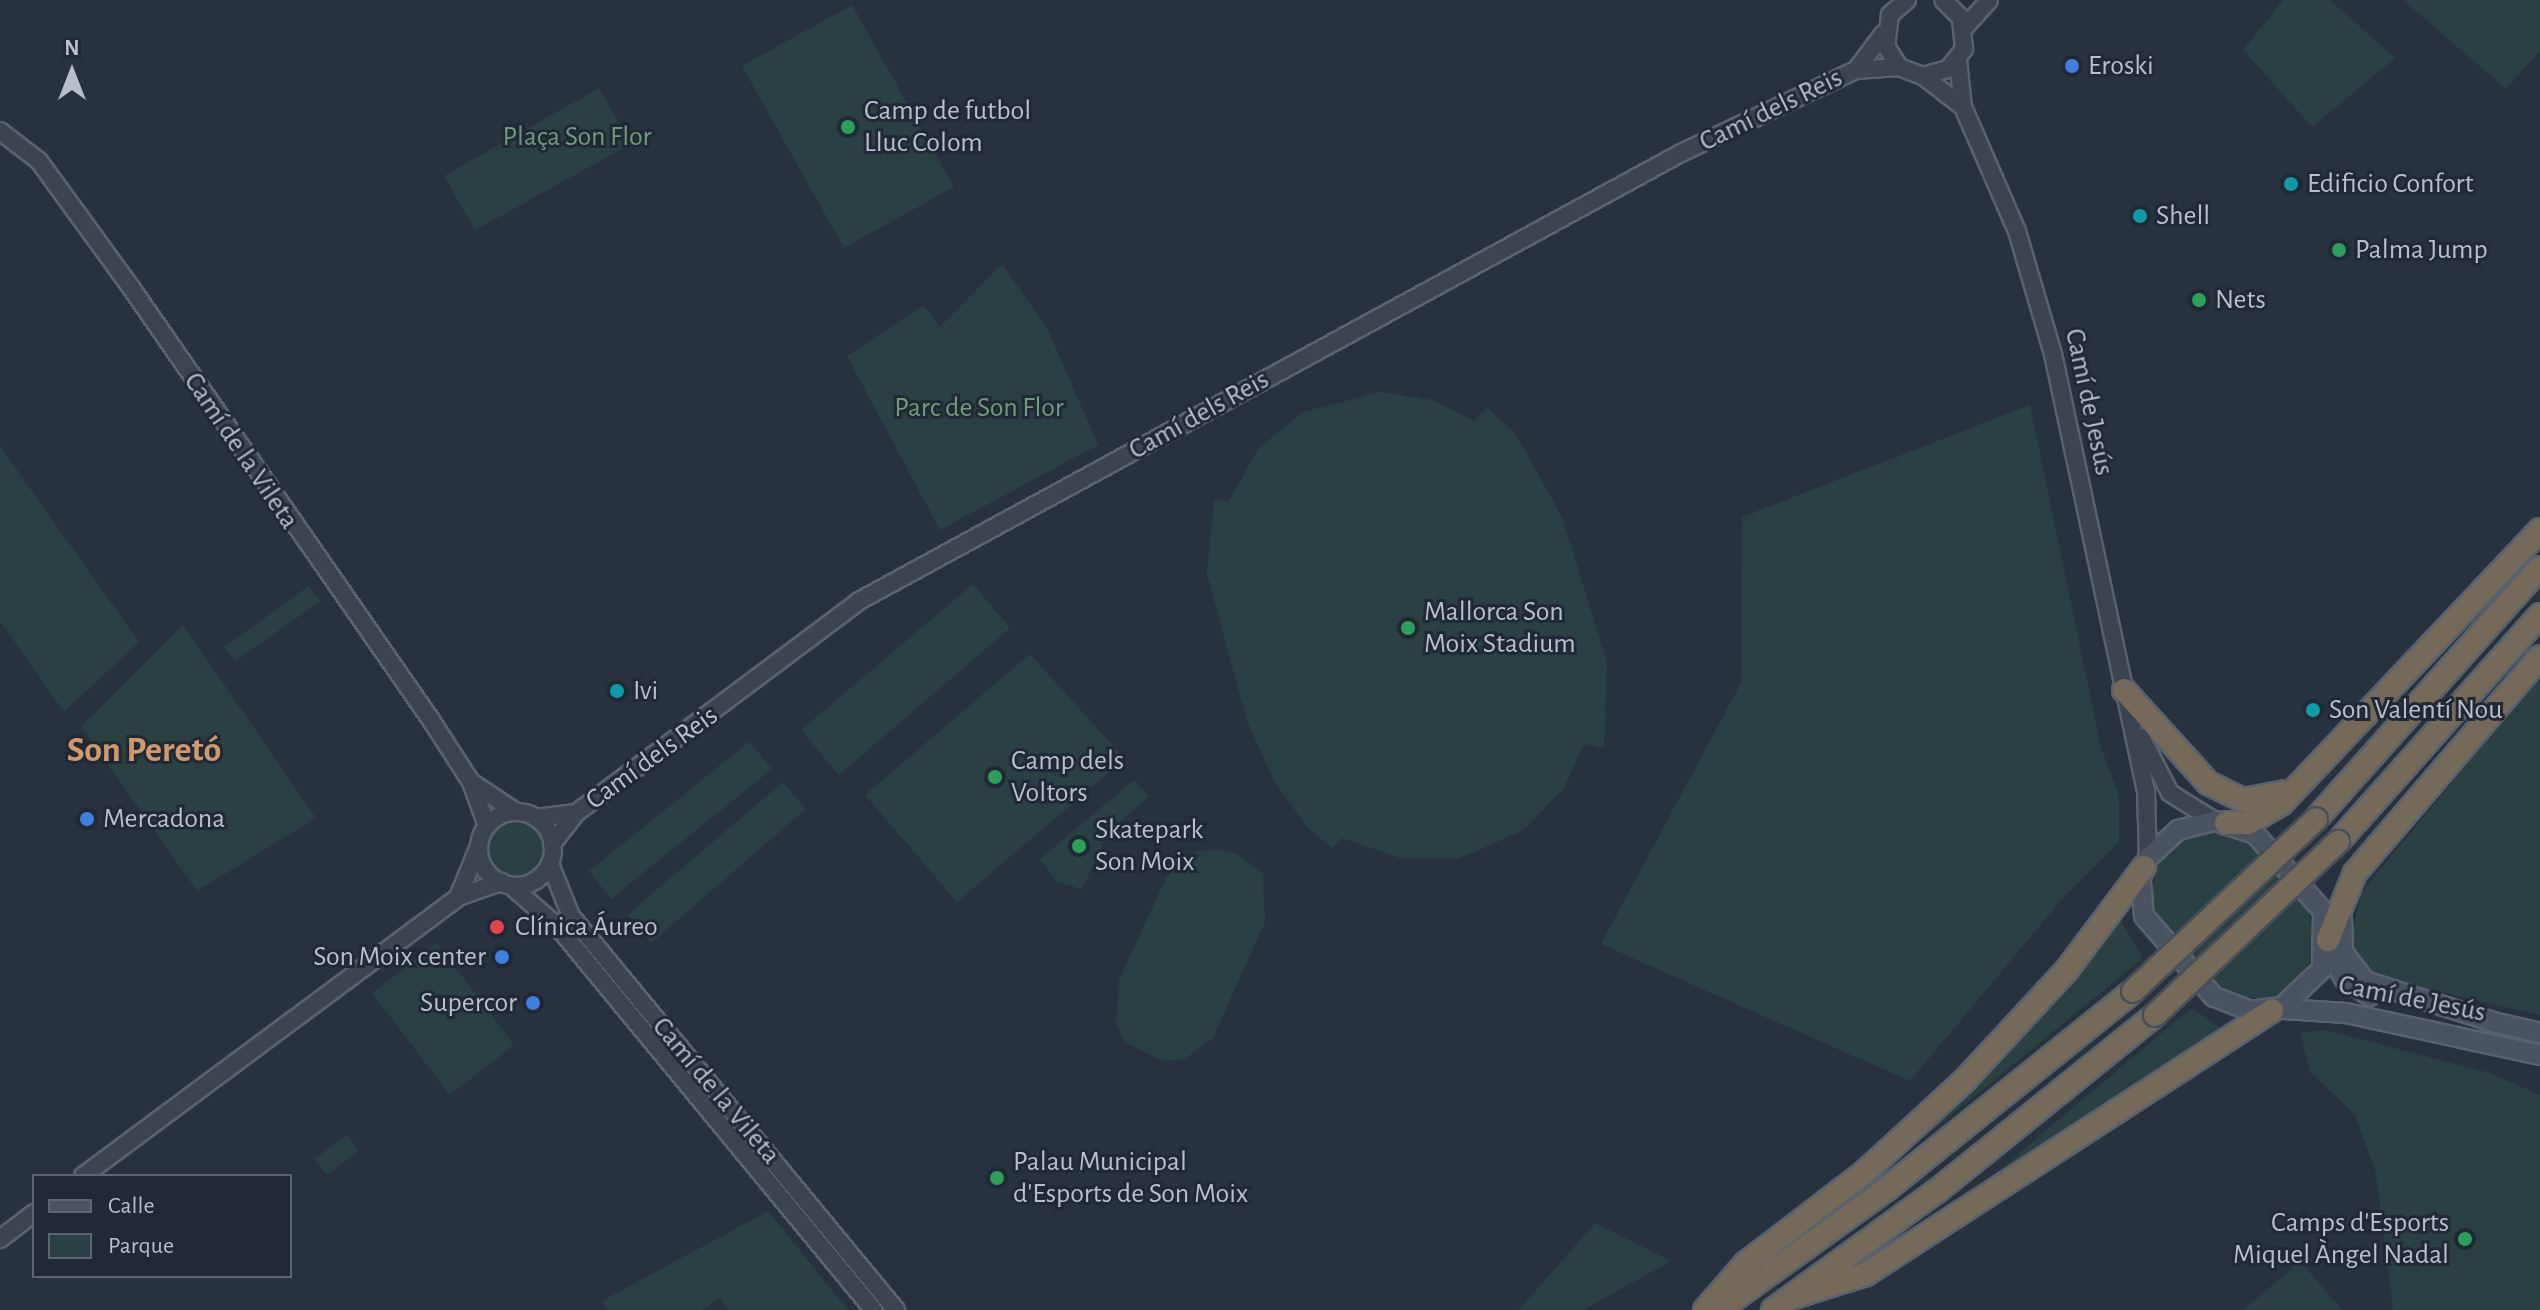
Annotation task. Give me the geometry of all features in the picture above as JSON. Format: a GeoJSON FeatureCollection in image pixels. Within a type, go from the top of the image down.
{"type":"FeatureCollection","features":[{"type":"Feature","properties":{"kind":"highway"},"geometry":{"type":"LineString","coordinates":[[2220,822],[2265,815],[2304,781],[2540,530]]}},
{"type":"Feature","properties":{"kind":"highway"},"geometry":{"type":"LineString","coordinates":[[1719,1310],[1888,1188],[2133,991],[2316,819],[2540,568]]}},
{"type":"Feature","properties":{"kind":"highway"},"geometry":{"type":"LineString","coordinates":[[1781,1304],[2155,1015],[2338,842],[2540,615]]}},
{"type":"Feature","properties":{"kind":"highway"},"geometry":{"type":"LineString","coordinates":[[2328,943],[2350,879],[2540,657]]}},
{"type":"Feature","properties":{"kind":"highway"},"geometry":{"type":"LineString","coordinates":[[2124,690],[2179,758],[2228,795],[2259,801],[2304,781]]}},
{"type":"Feature","properties":{"kind":"highway"},"geometry":{"type":"LineString","coordinates":[[1705,1310],[1746,1263],[1865,1172],[1966,1079],[2066,971],[2146,862]]}},
{"type":"Feature","properties":{"kind":"highway"},"geometry":{"type":"LineString","coordinates":[[1781,1304],[1866,1274],[2272,1010]]}},
{"type":"Feature","properties":{"kind":"main road"},"geometry":{"type":"LineString","coordinates":[[2431,788],[2351,895],[2341,947],[2371,985],[2497,1023]]}},
{"type":"Feature","properties":{"kind":"main road"},"geometry":{"type":"LineString","coordinates":[[2220,822],[2255,834],[2312,892],[2328,943],[2306,991],[2272,1010],[2214,997],[2154,935],[2142,905],[2146,862],[2178,830],[2220,822]]}},
{"type":"Feature","properties":{"kind":"main road","name":"Camí de Jesús"},"geometry":{"type":"LineString","coordinates":[[2328,943],[2335,968],[2361,993],[2540,1033]]}},
{"type":"Feature","properties":{"kind":"main road","name":"Camí de Jesús"},"geometry":{"type":"LineString","coordinates":[[2272,1010],[2346,1013],[2540,1055]]}},
{"type":"Feature","properties":{"kind":"street"},"geometry":{"type":"LineString","coordinates":[[1965,27],[1949,5],[1988,0]]}},
{"type":"Feature","properties":{"kind":"street"},"geometry":{"type":"LineString","coordinates":[[1963,107],[1958,60],[1965,27],[1988,0]]}},
{"type":"Feature","properties":{"kind":"street"},"geometry":{"type":"LineString","coordinates":[[1856,70],[1884,33],[1899,2]]}},
{"type":"Feature","properties":{"kind":"street"},"geometry":{"type":"LineString","coordinates":[[1884,33],[1899,67]]}},
{"type":"Feature","properties":{"kind":"street"},"geometry":{"type":"LineString","coordinates":[[1923,76],[1958,60]]}},
{"type":"Feature","properties":{"kind":"street"},"geometry":{"type":"LineString","coordinates":[[1856,70],[1899,67],[1923,76],[1963,107]]}},
{"type":"Feature","properties":{"kind":"street","name":"Camí dels Reis"},"geometry":{"type":"LineString","coordinates":[[552,844],[576,813],[859,601],[1681,153],[1856,70]]}},
{"type":"Feature","properties":{"kind":"street","name":"Camí de Jesús"},"geometry":{"type":"LineString","coordinates":[[1963,107],[2017,231],[2053,354],[2149,807],[2146,862]]}},
{"type":"Feature","properties":{"kind":"street","name":"Camí de la Vileta"},"geometry":{"type":"LineString","coordinates":[[0,131],[39,161],[132,289],[471,782],[487,826]]}},
{"type":"Feature","properties":{"kind":"street","name":"Camí de Jesús"},"geometry":{"type":"LineString","coordinates":[[2131,718],[2167,791],[2220,822]]}},
{"type":"Feature","properties":{"kind":"street","name":"Camí de la Vileta"},"geometry":{"type":"LineString","coordinates":[[471,782],[516,812]]}},
{"type":"Feature","properties":{"kind":"street"},"geometry":{"type":"LineString","coordinates":[[86,1174],[458,897],[506,884],[531,883],[550,864],[552,844],[536,818],[516,812],[487,826],[458,897]]}},
{"type":"Feature","properties":{"kind":"street","name":"Camí dels Reis"},"geometry":{"type":"LineString","coordinates":[[536,818],[576,813]]}},
{"type":"Feature","properties":{"kind":"street"},"geometry":{"type":"LineString","coordinates":[[479,846],[484,868],[506,884]]}},
{"type":"Feature","properties":{"kind":"street","name":"Camí de la Vileta"},"geometry":{"type":"LineString","coordinates":[[550,864],[571,916],[896,1310]]}},
{"type":"Feature","properties":{"kind":"street","name":"Camí de la Vileta"},"geometry":{"type":"LineString","coordinates":[[506,884],[557,926],[873,1310]]}},
{"type":"Feature","properties":{"kind":"street"},"geometry":{"type":"LineString","coordinates":[[0,1239],[32,1215]]}},
{"type":"Feature","properties":{"kind":"green space"},"geometry":{"type":"Polygon","coordinates":[[[2283,0],[2330,0],[2395,58],[2312,127],[2243,50],[2283,0]]]}},
{"type":"Feature","properties":{"kind":"green space"},"geometry":{"type":"Polygon","coordinates":[[[2403,0],[2540,0],[2540,51],[2506,89],[2403,0]]]}},
{"type":"Feature","properties":{"kind":"green space","name":"Camp de futbol Lluc Colom"},"geometry":{"type":"Polygon","coordinates":[[[852,5],[954,187],[844,248],[742,66],[852,5]]]}},
{"type":"Feature","properties":{"kind":"green space","name":"Plaça Son Flor"},"geometry":{"type":"Polygon","coordinates":[[[599,88],[631,144],[475,230],[444,176],[599,88]]]}},
{"type":"Feature","properties":{"kind":"green space","name":"Parc de Son Flor"},"geometry":{"type":"Polygon","coordinates":[[[1002,264],[1048,330],[1098,445],[940,530],[847,356],[924,305],[940,327],[1002,264]]]}},
{"type":"Feature","properties":{"kind":"green space","name":"Mallorca Son Moix Stadium"},"geometry":{"type":"Polygon","coordinates":[[[1381,392],[1433,400],[1474,421],[1487,407],[1515,433],[1562,517],[1607,662],[1604,748],[1584,744],[1564,788],[1524,830],[1458,859],[1400,858],[1342,838],[1332,848],[1309,829],[1275,783],[1247,721],[1207,574],[1214,499],[1228,502],[1259,448],[1303,412],[1381,392]]]}},
{"type":"Feature","properties":{"kind":"green space"},"geometry":{"type":"Polygon","coordinates":[[[2030,405],[2101,748],[2119,796],[2119,842],[2062,899],[1910,1081],[1601,944],[1741,683],[1742,517],[2030,405]]]}},
{"type":"Feature","properties":{"kind":"green space"},"geometry":{"type":"Polygon","coordinates":[[[0,446],[139,642],[64,712],[0,621],[0,446]]]}},
{"type":"Feature","properties":{"kind":"green space"},"geometry":{"type":"Polygon","coordinates":[[[973,584],[1010,628],[839,775],[801,730],[973,584]]]}},
{"type":"Feature","properties":{"kind":"green space"},"geometry":{"type":"Polygon","coordinates":[[[309,586],[321,601],[235,661],[224,647],[309,586]]]}},
{"type":"Feature","properties":{"kind":"green space"},"geometry":{"type":"Polygon","coordinates":[[[183,625],[316,818],[197,891],[81,726],[183,625]]]}},
{"type":"Feature","properties":{"kind":"green space","name":"Camp dels Voltors"},"geometry":{"type":"Polygon","coordinates":[[[1030,654],[1125,759],[957,902],[865,795],[1030,654]]]}},
{"type":"Feature","properties":{"kind":"green space"},"geometry":{"type":"Polygon","coordinates":[[[2540,675],[2540,1015],[2385,979],[2360,962],[2350,943],[2361,893],[2540,675]]]}},
{"type":"Feature","properties":{"kind":"green space"},"geometry":{"type":"Polygon","coordinates":[[[749,742],[772,769],[611,899],[589,871],[749,742]]]}},
{"type":"Feature","properties":{"kind":"green space","name":"Skatepark Son Moix"},"geometry":{"type":"Polygon","coordinates":[[[1134,780],[1149,796],[1108,833],[1082,889],[1057,882],[1040,859],[1134,780]]]}},
{"type":"Feature","properties":{"kind":"green space"},"geometry":{"type":"Polygon","coordinates":[[[783,782],[806,809],[651,943],[627,915],[783,782]]]}},
{"type":"Feature","properties":{"kind":"green space"},"geometry":{"type":"Polygon","coordinates":[[[517,817],[538,826],[547,847],[538,868],[517,877],[496,868],[487,847],[496,826],[517,817]]]}},
{"type":"Feature","properties":{"kind":"green space"},"geometry":{"type":"Polygon","coordinates":[[[2209,832],[2244,840],[2308,908],[2315,954],[2287,992],[2266,999],[2230,995],[2159,923],[2151,893],[2159,864],[2177,843],[2209,832]]]}},
{"type":"Feature","properties":{"kind":"green space"},"geometry":{"type":"Polygon","coordinates":[[[1217,849],[1236,853],[1263,874],[1265,922],[1213,1038],[1185,1059],[1163,1061],[1125,1042],[1116,1024],[1119,980],[1167,876],[1196,852],[1217,849]]]}},
{"type":"Feature","properties":{"kind":"green space"},"geometry":{"type":"Polygon","coordinates":[[[2118,916],[2143,958],[1927,1135],[2030,1022],[2118,916]]]}},
{"type":"Feature","properties":{"kind":"green space"},"geometry":{"type":"Polygon","coordinates":[[[437,943],[514,1045],[450,1095],[372,993],[437,943]]]}},
{"type":"Feature","properties":{"kind":"green space"},"geometry":{"type":"Polygon","coordinates":[[[2192,1008],[2222,1029],[1984,1184],[2052,1125],[2192,1008]]]}},
{"type":"Feature","properties":{"kind":"green space"},"geometry":{"type":"Polygon","coordinates":[[[2325,1030],[2490,1073],[2540,1095],[2540,1310],[2393,1310],[2376,1173],[2355,1115],[2310,1072],[2300,1033],[2325,1030]]]}},
{"type":"Feature","properties":{"kind":"green space"},"geometry":{"type":"Polygon","coordinates":[[[347,1135],[359,1151],[327,1175],[314,1159],[347,1135]]]}},
{"type":"Feature","properties":{"kind":"green space"},"geometry":{"type":"Polygon","coordinates":[[[768,1211],[848,1310],[729,1310],[720,1298],[703,1310],[608,1310],[602,1301],[768,1211]]]}},
{"type":"Feature","properties":{"kind":"green space"},"geometry":{"type":"Polygon","coordinates":[[[1595,1223],[1671,1261],[1583,1310],[1519,1310],[1595,1223]]]}},
{"type":"Feature","properties":{"kind":"green space"},"geometry":{"type":"Polygon","coordinates":[[[2300,1261],[2342,1310],[2243,1310],[2297,1264],[2300,1261]]]}},
{"type":"Feature","properties":{"kind":"place","name":"Eroski"},"geometry":{"type":"Point","coordinates":[2072,66]}},
{"type":"Feature","properties":{"kind":"place","name":"Camp de futbol Lluc Colom"},"geometry":{"type":"Point","coordinates":[848,127]}},
{"type":"Feature","properties":{"kind":"place","name":"Edificio Confort"},"geometry":{"type":"Point","coordinates":[2291,184]}},
{"type":"Feature","properties":{"kind":"place","name":"Shell"},"geometry":{"type":"Point","coordinates":[2140,216]}},
{"type":"Feature","properties":{"kind":"place","name":"Palma Jump"},"geometry":{"type":"Point","coordinates":[2339,250]}},
{"type":"Feature","properties":{"kind":"place","name":"Nets"},"geometry":{"type":"Point","coordinates":[2199,300]}},
{"type":"Feature","properties":{"kind":"place","name":"Mallorca Son Moix Stadium"},"geometry":{"type":"Point","coordinates":[1408,628]}},
{"type":"Feature","properties":{"kind":"place","name":"Ivi"},"geometry":{"type":"Point","coordinates":[617,691]}},
{"type":"Feature","properties":{"kind":"place","name":"Son Valentí Nou"},"geometry":{"type":"Point","coordinates":[2313,710]}},
{"type":"Feature","properties":{"kind":"place","name":"Camp dels Voltors"},"geometry":{"type":"Point","coordinates":[995,777]}},
{"type":"Feature","properties":{"kind":"place","name":"Mercadona"},"geometry":{"type":"Point","coordinates":[87,819]}},
{"type":"Feature","properties":{"kind":"place","name":"Skatepark Son Moix"},"geometry":{"type":"Point","coordinates":[1079,846]}},
{"type":"Feature","properties":{"kind":"place","name":"Clínica Áureo"},"geometry":{"type":"Point","coordinates":[497,927]}},
{"type":"Feature","properties":{"kind":"place","name":"Son Moix center"},"geometry":{"type":"Point","coordinates":[502,957]}},
{"type":"Feature","properties":{"kind":"place","name":"Supercor"},"geometry":{"type":"Point","coordinates":[533,1003]}},
{"type":"Feature","properties":{"kind":"place","name":"Palau Municipal d'Esports de Son Moix"},"geometry":{"type":"Point","coordinates":[997,1178]}},
{"type":"Feature","properties":{"kind":"place","name":"Camps d'Esports Miquel Àngel Nadal"},"geometry":{"type":"Point","coordinates":[2465,1239]}},
{"type":"Feature","properties":{"kind":"district","name":"Son Peretó"},"geometry":{"type":"Point","coordinates":[144,751]}}]}
